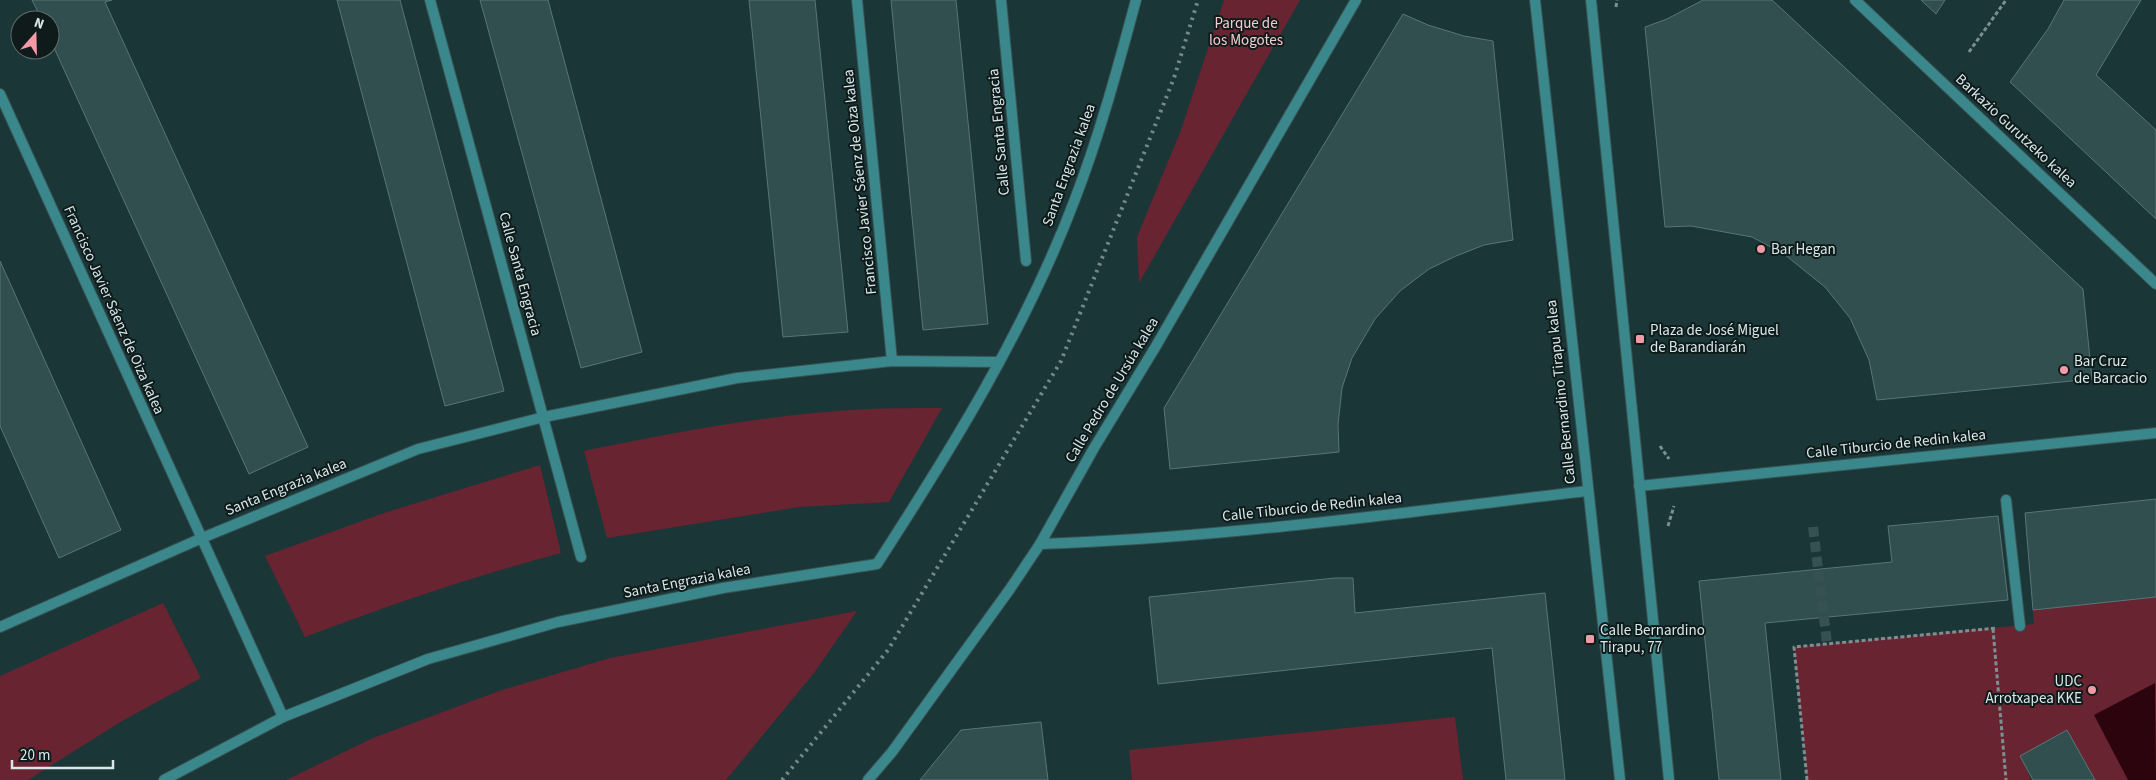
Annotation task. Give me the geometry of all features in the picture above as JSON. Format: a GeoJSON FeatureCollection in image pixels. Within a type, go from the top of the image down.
{"type":"FeatureCollection","features":[{"type":"Feature","properties":{"kind":"street","name":"Calle Santa Engracia"},"geometry":{"type":"LineString","coordinates":[[430,0],[581,557]]}},
{"type":"Feature","properties":{"kind":"street","name":"Francisco Javier Sáenz de Oiza kalea"},"geometry":{"type":"LineString","coordinates":[[857,0],[892,361]]}},
{"type":"Feature","properties":{"kind":"street","name":"Calle Santa Engracia"},"geometry":{"type":"LineString","coordinates":[[1001,0],[1026,261]]}},
{"type":"Feature","properties":{"kind":"street","name":"Santa Engrazia kalea"},"geometry":{"type":"LineString","coordinates":[[164,780],[283,717],[428,659],[558,622],[723,588],[877,564],[951,450],[1019,327],[1075,200],[1115,78],[1136,0]]}},
{"type":"Feature","properties":{"kind":"street","name":"Calle Pedro de Ursúa kalea"},"geometry":{"type":"LineString","coordinates":[[868,780],[892,752],[1010,589],[1040,544],[1356,0]]}},
{"type":"Feature","properties":{"kind":"street","name":"Calle Bernardino Tirapu kalea"},"geometry":{"type":"LineString","coordinates":[[1535,0],[1620,780]]}},
{"type":"Feature","properties":{"kind":"street"},"geometry":{"type":"LineString","coordinates":[[1591,0],[1668,780]]}},
{"type":"Feature","properties":{"kind":"street","name":"Barkazio Gurutzeko kalea"},"geometry":{"type":"LineString","coordinates":[[1855,0],[2156,284]]}},
{"type":"Feature","properties":{"kind":"street","name":"Francisco Javier Sáenz de Oiza kalea"},"geometry":{"type":"LineString","coordinates":[[0,94],[202,538]]}},
{"type":"Feature","properties":{"kind":"street","name":"Santa Engrazia kalea"},"geometry":{"type":"LineString","coordinates":[[0,627],[202,538],[418,449],[544,417],[737,378],[892,361],[1000,362]]}},
{"type":"Feature","properties":{"kind":"street","name":"Calle Tiburcio de Redin kalea"},"geometry":{"type":"LineString","coordinates":[[1639,486],[2156,433]]}},
{"type":"Feature","properties":{"kind":"street","name":"Calle Tiburcio de Redin kalea"},"geometry":{"type":"LineString","coordinates":[[1040,544],[1106,542],[1333,521],[1587,491]]}},
{"type":"Feature","properties":{"kind":"street"},"geometry":{"type":"LineString","coordinates":[[2006,500],[2020,626]]}},
{"type":"Feature","properties":{"kind":"street"},"geometry":{"type":"LineString","coordinates":[[202,538],[283,717]]}},
{"type":"Feature","properties":{"kind":"path"},"geometry":{"type":"LineString","coordinates":[[1969,52],[2006,0]]}},
{"type":"Feature","properties":{"kind":"path"},"geometry":{"type":"LineString","coordinates":[[1807,780],[1794,647],[2020,626]]}},
{"type":"Feature","properties":{"kind":"path"},"geometry":{"type":"LineString","coordinates":[[1993,629],[2006,780]]}},
{"type":"Feature","properties":{"kind":"green space","name":"Parque de los Mogotes"},"geometry":{"type":"Polygon","coordinates":[[[1224,0],[1300,0],[1139,283],[1137,237],[1181,130],[1224,0]]]}},
{"type":"Feature","properties":{"kind":"green space"},"geometry":{"type":"Polygon","coordinates":[[[942,408],[889,502],[799,507],[607,538],[584,451],[760,419],[830,411],[942,408]]]}},
{"type":"Feature","properties":{"kind":"green space"},"geometry":{"type":"Polygon","coordinates":[[[540,465],[561,553],[496,571],[432,592],[305,637],[265,556],[384,513],[540,465]]]}},
{"type":"Feature","properties":{"kind":"green space"},"geometry":{"type":"Polygon","coordinates":[[[2156,499],[2156,780],[2033,780],[2024,763],[2031,780],[1807,780],[1794,647],[2034,624],[2025,513],[2156,499]]]}},
{"type":"Feature","properties":{"kind":"green space"},"geometry":{"type":"Polygon","coordinates":[[[163,603],[201,678],[122,721],[28,780],[0,780],[0,676],[163,603]]]}},
{"type":"Feature","properties":{"kind":"green space"},"geometry":{"type":"Polygon","coordinates":[[[857,611],[814,673],[726,780],[286,780],[373,738],[499,691],[610,658],[857,611]]]}},
{"type":"Feature","properties":{"kind":"green space"},"geometry":{"type":"Polygon","coordinates":[[[1455,717],[1463,780],[1132,780],[1129,750],[1455,717]]]}},
{"type":"Feature","properties":{"kind":"shaded area"},"geometry":{"type":"Polygon","coordinates":[[[2155,683],[2156,780],[2128,780],[2094,715],[2155,683]]]}},
{"type":"Feature","properties":{"kind":"building"},"geometry":{"type":"Polygon","coordinates":[[[32,0],[112,0],[105,2],[308,447],[249,474],[60,60],[60,10],[37,10],[32,0]]]}},
{"type":"Feature","properties":{"kind":"building"},"geometry":{"type":"Polygon","coordinates":[[[337,0],[400,0],[504,391],[445,406],[337,0]]]}},
{"type":"Feature","properties":{"kind":"building"},"geometry":{"type":"Polygon","coordinates":[[[480,0],[548,0],[642,352],[581,368],[480,0]]]}},
{"type":"Feature","properties":{"kind":"building"},"geometry":{"type":"Polygon","coordinates":[[[749,0],[815,0],[848,332],[783,337],[749,0]]]}},
{"type":"Feature","properties":{"kind":"building"},"geometry":{"type":"Polygon","coordinates":[[[891,0],[956,0],[988,324],[923,330],[891,0]]]}},
{"type":"Feature","properties":{"kind":"building"},"geometry":{"type":"Polygon","coordinates":[[[1703,0],[1772,0],[2083,289],[2092,379],[1877,400],[1869,360],[1850,318],[1825,287],[1784,254],[1752,237],[1691,226],[1665,227],[1645,27],[1667,19],[1703,0]]]}},
{"type":"Feature","properties":{"kind":"building"},"geometry":{"type":"Polygon","coordinates":[[[1921,0],[1945,0],[1936,14],[1921,0]]]}},
{"type":"Feature","properties":{"kind":"building"},"geometry":{"type":"Polygon","coordinates":[[[2064,0],[2141,0],[2096,75],[2156,130],[2156,219],[2010,82],[2048,29],[2064,0]]]}},
{"type":"Feature","properties":{"kind":"building"},"geometry":{"type":"Polygon","coordinates":[[[1403,14],[1428,25],[1464,36],[1493,41],[1513,240],[1484,245],[1429,269],[1400,291],[1375,319],[1352,358],[1342,388],[1338,424],[1339,452],[1170,469],[1164,408],[1403,14]]]}},
{"type":"Feature","properties":{"kind":"building"},"geometry":{"type":"Polygon","coordinates":[[[0,261],[121,530],[59,558],[0,426],[0,261]]]}},
{"type":"Feature","properties":{"kind":"building"},"geometry":{"type":"Polygon","coordinates":[[[2156,499],[2156,597],[2033,610],[2025,513],[2156,499]]]}},
{"type":"Feature","properties":{"kind":"building"},"geometry":{"type":"Polygon","coordinates":[[[1998,516],[2008,600],[1765,623],[1781,780],[1719,780],[1699,581],[1892,562],[1888,526],[1998,516]]]}},
{"type":"Feature","properties":{"kind":"building"},"geometry":{"type":"Polygon","coordinates":[[[1335,578],[1353,578],[1355,613],[1545,593],[1565,780],[1506,780],[1492,648],[1158,684],[1149,597],[1335,578]]]}},
{"type":"Feature","properties":{"kind":"building"},"geometry":{"type":"Polygon","coordinates":[[[1041,722],[1048,780],[920,780],[961,730],[1041,722]]]}},
{"type":"Feature","properties":{"kind":"building"},"geometry":{"type":"Polygon","coordinates":[[[2067,730],[2095,780],[2033,780],[2020,756],[2067,730]]]}},
{"type":"Feature","properties":{"kind":"tunnel"},"geometry":{"type":"LineString","coordinates":[[1813,527],[1827,643]]}},
{"type":"Feature","properties":{"kind":"railway"},"geometry":{"type":"LineString","coordinates":[[782,780],[888,650],[1061,361],[1174,78],[1198,0]]}},
{"type":"Feature","properties":{"kind":"place","name":"Bar Hegan"},"geometry":{"type":"Point","coordinates":[1761,249]}},
{"type":"Feature","properties":{"kind":"place","name":"Plaza de José Miguel de Barandiarán"},"geometry":{"type":"Point","coordinates":[1640,339]}},
{"type":"Feature","properties":{"kind":"place","name":"Bar Cruz de Barcacio"},"geometry":{"type":"Point","coordinates":[2064,370]}},
{"type":"Feature","properties":{"kind":"place","name":"Calle Bernardino Tirapu, 77"},"geometry":{"type":"Point","coordinates":[1590,639]}},
{"type":"Feature","properties":{"kind":"place","name":"UDC Arrotxapea KKE"},"geometry":{"type":"Point","coordinates":[2092,690]}}]}
